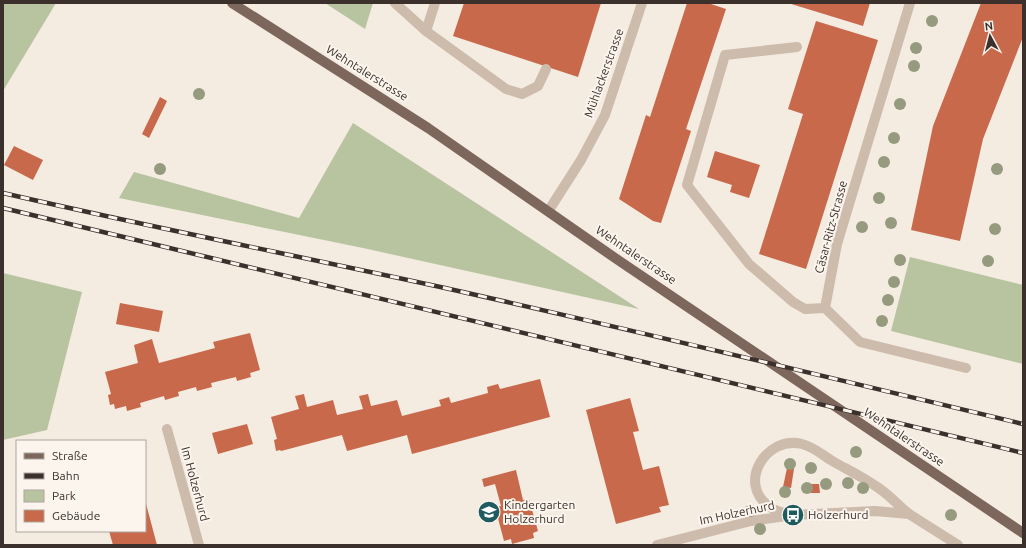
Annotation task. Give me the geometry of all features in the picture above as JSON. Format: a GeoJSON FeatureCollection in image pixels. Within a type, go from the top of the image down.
{"type":"FeatureCollection","features":[{"type":"Feature","properties":{"kind":"main road","name":"Wehntalerstrasse"},"geometry":{"type":"LineString","coordinates":[[232,3],[388,101],[549,210],[618,260],[1023,533]]}},
{"type":"Feature","properties":{"kind":"street"},"geometry":{"type":"LineString","coordinates":[[395,3],[426,32],[506,90],[522,94],[538,86],[546,69]]}},
{"type":"Feature","properties":{"kind":"street"},"geometry":{"type":"LineString","coordinates":[[426,32],[435,3]]}},
{"type":"Feature","properties":{"kind":"street","name":"Mühlackerstrasse"},"geometry":{"type":"LineString","coordinates":[[549,210],[581,160],[605,115],[642,3]]}},
{"type":"Feature","properties":{"kind":"street","name":"Cäsar-Ritz-Strasse"},"geometry":{"type":"LineString","coordinates":[[825,308],[837,244],[910,3]]}},
{"type":"Feature","properties":{"kind":"street"},"geometry":{"type":"LineString","coordinates":[[797,47],[725,55],[687,185],[755,269],[805,309],[825,308],[860,342],[966,368]]}},
{"type":"Feature","properties":{"kind":"street","name":"Im Holzerhurd"},"geometry":{"type":"LineString","coordinates":[[167,429],[199,545]]}},
{"type":"Feature","properties":{"kind":"street"},"geometry":{"type":"LineString","coordinates":[[793,516],[776,511],[769,507],[758,494],[755,486],[757,467],[761,459],[774,448],[787,443],[802,444],[815,450],[883,492],[909,514]]}},
{"type":"Feature","properties":{"kind":"street","name":"Im Holzerhurd"},"geometry":{"type":"LineString","coordinates":[[659,545],[751,521],[793,516],[875,511],[909,514],[958,545]]}},
{"type":"Feature","properties":{"kind":"green space"},"geometry":{"type":"Polygon","coordinates":[[[3,3],[56,3],[3,91],[3,3]]]}},
{"type":"Feature","properties":{"kind":"green space"},"geometry":{"type":"Polygon","coordinates":[[[325,3],[373,3],[365,29],[325,3]]]}},
{"type":"Feature","properties":{"kind":"green space"},"geometry":{"type":"Polygon","coordinates":[[[353,123],[639,309],[363,248],[119,198],[134,172],[299,218],[353,123]]]}},
{"type":"Feature","properties":{"kind":"green space"},"geometry":{"type":"Polygon","coordinates":[[[910,257],[1023,285],[1023,364],[891,331],[910,257]]]}},
{"type":"Feature","properties":{"kind":"green space"},"geometry":{"type":"Polygon","coordinates":[[[3,273],[82,292],[47,430],[3,440],[3,273]]]}},
{"type":"Feature","properties":{"kind":"building"},"geometry":{"type":"Polygon","coordinates":[[[464,3],[601,3],[578,77],[453,36],[464,3]]]}},
{"type":"Feature","properties":{"kind":"building"},"geometry":{"type":"Polygon","coordinates":[[[687,3],[708,3],[726,9],[686,129],[691,131],[661,223],[653,221],[619,199],[646,115],[650,117],[687,3]]]}},
{"type":"Feature","properties":{"kind":"building"},"geometry":{"type":"Polygon","coordinates":[[[788,3],[870,3],[863,26],[788,3]]]}},
{"type":"Feature","properties":{"kind":"building"},"geometry":{"type":"Polygon","coordinates":[[[981,3],[1023,3],[1023,37],[983,139],[960,241],[911,230],[933,126],[981,3]]]}},
{"type":"Feature","properties":{"kind":"building"},"geometry":{"type":"Polygon","coordinates":[[[816,21],[878,40],[806,269],[759,254],[803,114],[788,109],[816,21]]]}},
{"type":"Feature","properties":{"kind":"building"},"geometry":{"type":"Polygon","coordinates":[[[160,97],[167,101],[149,138],[142,134],[160,97]]]}},
{"type":"Feature","properties":{"kind":"building"},"geometry":{"type":"Polygon","coordinates":[[[14,146],[43,160],[33,180],[4,165],[14,146]]]}},
{"type":"Feature","properties":{"kind":"building"},"geometry":{"type":"Polygon","coordinates":[[[715,151],[760,165],[749,198],[730,192],[732,185],[707,177],[715,151]]]}},
{"type":"Feature","properties":{"kind":"building"},"geometry":{"type":"Polygon","coordinates":[[[120,303],[163,311],[159,332],[116,324],[120,303]]]}},
{"type":"Feature","properties":{"kind":"building"},"geometry":{"type":"Polygon","coordinates":[[[250,333],[260,370],[250,373],[251,377],[237,381],[236,377],[211,383],[212,387],[197,391],[196,387],[178,392],[179,396],[165,400],[164,396],[140,403],[141,407],[127,411],[126,406],[115,409],[114,404],[110,405],[108,395],[111,394],[105,372],[138,363],[134,345],[152,339],[159,363],[215,348],[213,342],[250,333]]]}},
{"type":"Feature","properties":{"kind":"building"},"geometry":{"type":"Polygon","coordinates":[[[540,379],[550,417],[412,454],[407,435],[347,451],[342,435],[276,451],[274,440],[277,439],[271,417],[299,409],[295,396],[304,394],[307,407],[333,400],[337,415],[363,409],[359,396],[368,394],[371,406],[397,400],[402,416],[441,406],[439,400],[449,397],[451,403],[488,393],[487,387],[498,384],[500,389],[540,379]]]}},
{"type":"Feature","properties":{"kind":"building"},"geometry":{"type":"Polygon","coordinates":[[[630,398],[639,431],[633,432],[643,470],[659,466],[669,505],[659,507],[661,512],[616,524],[586,410],[630,398]]]}},
{"type":"Feature","properties":{"kind":"building"},"geometry":{"type":"Polygon","coordinates":[[[247,424],[253,444],[218,454],[212,433],[247,424]]]}},
{"type":"Feature","properties":{"kind":"building"},"geometry":{"type":"Polygon","coordinates":[[[787,468],[794,469],[791,488],[783,487],[787,468]]]}},
{"type":"Feature","properties":{"kind":"building","name":"Kindergarten Holzerhurd"},"geometry":{"type":"Polygon","coordinates":[[[516,470],[523,500],[529,499],[538,531],[533,533],[534,538],[512,544],[511,539],[504,541],[495,507],[501,506],[495,484],[484,487],[482,479],[516,470]]]}},
{"type":"Feature","properties":{"kind":"building"},"geometry":{"type":"Polygon","coordinates":[[[810,484],[819,484],[820,493],[810,493],[810,484]]]}},
{"type":"Feature","properties":{"kind":"building"},"geometry":{"type":"Polygon","coordinates":[[[146,504],[157,545],[113,545],[109,532],[146,532],[146,504]]]}},
{"type":"Feature","properties":{"kind":"railway"},"geometry":{"type":"LineString","coordinates":[[3,193],[113,218],[517,304],[1023,424]]}},
{"type":"Feature","properties":{"kind":"railway"},"geometry":{"type":"LineString","coordinates":[[3,208],[1023,453]]}},
{"type":"Feature","properties":{"kind":"place","name":"Kindergarten Holzerhurd"},"geometry":{"type":"Point","coordinates":[489,512]}},
{"type":"Feature","properties":{"kind":"place","name":"Holzerhurd"},"geometry":{"type":"Point","coordinates":[793,515]}}]}
